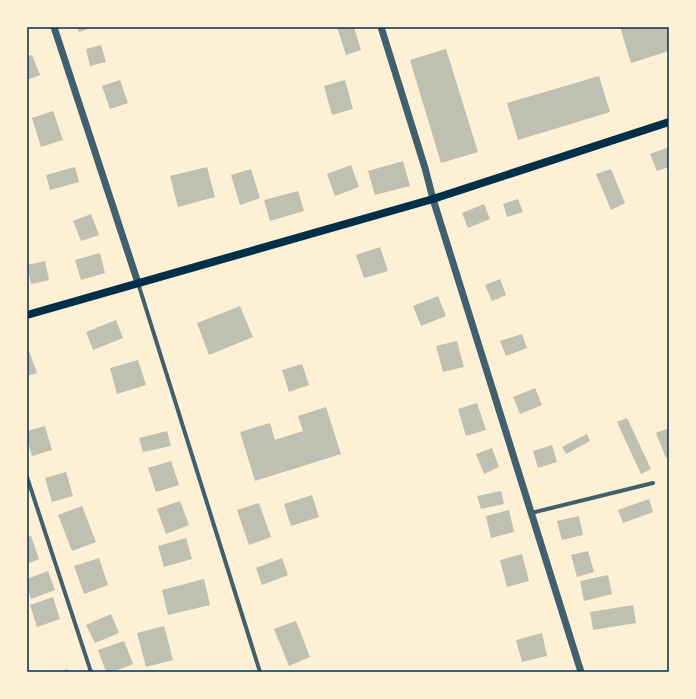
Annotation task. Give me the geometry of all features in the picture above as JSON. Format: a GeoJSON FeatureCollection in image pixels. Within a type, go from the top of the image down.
{"type":"FeatureCollection","features":[{"type":"Feature","properties":{"kind":"main road"},"geometry":{"type":"LineString","coordinates":[[27,315],[433,199],[669,122]]}},
{"type":"Feature","properties":{"kind":"street"},"geometry":{"type":"LineString","coordinates":[[54,27],[138,283],[260,672]]}},
{"type":"Feature","properties":{"kind":"street"},"geometry":{"type":"LineString","coordinates":[[381,27],[425,168],[433,199],[581,672]]}},
{"type":"Feature","properties":{"kind":"street"},"geometry":{"type":"LineString","coordinates":[[27,477],[91,672]]}},
{"type":"Feature","properties":{"kind":"street"},"geometry":{"type":"LineString","coordinates":[[531,513],[653,483]]}},
{"type":"Feature","properties":{"kind":"building"},"geometry":{"type":"Polygon","coordinates":[[[77,27],[94,27],[79,32],[77,27]]]}},
{"type":"Feature","properties":{"kind":"building"},"geometry":{"type":"Polygon","coordinates":[[[337,27],[354,27],[361,50],[346,55],[337,27]]]}},
{"type":"Feature","properties":{"kind":"building"},"geometry":{"type":"Polygon","coordinates":[[[620,27],[669,27],[669,51],[631,63],[620,27]]]}},
{"type":"Feature","properties":{"kind":"building"},"geometry":{"type":"Polygon","coordinates":[[[101,45],[106,62],[90,66],[86,49],[101,45]]]}},
{"type":"Feature","properties":{"kind":"building"},"geometry":{"type":"Polygon","coordinates":[[[446,49],[478,152],[441,163],[410,60],[446,49]]]}},
{"type":"Feature","properties":{"kind":"building"},"geometry":{"type":"Polygon","coordinates":[[[32,55],[40,75],[27,80],[27,56],[32,55]]]}},
{"type":"Feature","properties":{"kind":"building"},"geometry":{"type":"Polygon","coordinates":[[[599,76],[610,112],[518,140],[507,103],[599,76]]]}},
{"type":"Feature","properties":{"kind":"building"},"geometry":{"type":"Polygon","coordinates":[[[120,80],[128,103],[110,109],[102,86],[120,80]]]}},
{"type":"Feature","properties":{"kind":"building"},"geometry":{"type":"Polygon","coordinates":[[[345,80],[353,109],[332,115],[324,86],[345,80]]]}},
{"type":"Feature","properties":{"kind":"building"},"geometry":{"type":"Polygon","coordinates":[[[53,111],[63,140],[41,147],[32,118],[53,111]]]}},
{"type":"Feature","properties":{"kind":"building"},"geometry":{"type":"Polygon","coordinates":[[[669,147],[669,167],[657,171],[650,154],[669,147]]]}},
{"type":"Feature","properties":{"kind":"building"},"geometry":{"type":"Polygon","coordinates":[[[403,161],[410,186],[375,195],[368,171],[403,161]]]}},
{"type":"Feature","properties":{"kind":"building"},"geometry":{"type":"Polygon","coordinates":[[[351,165],[359,187],[335,196],[327,174],[351,165]]]}},
{"type":"Feature","properties":{"kind":"building"},"geometry":{"type":"Polygon","coordinates":[[[75,167],[79,182],[50,190],[46,175],[75,167]]]}},
{"type":"Feature","properties":{"kind":"building"},"geometry":{"type":"Polygon","coordinates":[[[207,167],[215,197],[178,207],[170,176],[207,167]]]}},
{"type":"Feature","properties":{"kind":"building"},"geometry":{"type":"Polygon","coordinates":[[[251,169],[260,198],[240,205],[231,175],[251,169]]]}},
{"type":"Feature","properties":{"kind":"building"},"geometry":{"type":"Polygon","coordinates":[[[611,169],[625,203],[611,210],[596,174],[611,169]]]}},
{"type":"Feature","properties":{"kind":"building"},"geometry":{"type":"Polygon","coordinates":[[[298,191],[304,211],[270,221],[264,200],[298,191]]]}},
{"type":"Feature","properties":{"kind":"building"},"geometry":{"type":"Polygon","coordinates":[[[518,199],[523,212],[507,217],[503,204],[518,199]]]}},
{"type":"Feature","properties":{"kind":"building"},"geometry":{"type":"Polygon","coordinates":[[[484,204],[490,219],[468,228],[462,213],[484,204]]]}},
{"type":"Feature","properties":{"kind":"building"},"geometry":{"type":"Polygon","coordinates":[[[91,214],[99,235],[81,241],[73,221],[91,214]]]}},
{"type":"Feature","properties":{"kind":"building"},"geometry":{"type":"Polygon","coordinates":[[[380,247],[388,271],[364,278],[356,255],[380,247]]]}},
{"type":"Feature","properties":{"kind":"building"},"geometry":{"type":"Polygon","coordinates":[[[100,253],[105,273],[81,280],[75,260],[100,253]]]}},
{"type":"Feature","properties":{"kind":"building"},"geometry":{"type":"Polygon","coordinates":[[[45,261],[49,280],[31,284],[27,265],[45,261]]]}},
{"type":"Feature","properties":{"kind":"building"},"geometry":{"type":"Polygon","coordinates":[[[500,279],[506,295],[492,301],[485,285],[500,279]]]}},
{"type":"Feature","properties":{"kind":"building"},"geometry":{"type":"Polygon","coordinates":[[[438,296],[446,316],[421,326],[413,306],[438,296]]]}},
{"type":"Feature","properties":{"kind":"building"},"geometry":{"type":"Polygon","coordinates":[[[240,306],[253,337],[209,355],[197,323],[240,306]]]}},
{"type":"Feature","properties":{"kind":"building"},"geometry":{"type":"Polygon","coordinates":[[[116,320],[123,338],[93,350],[86,332],[116,320]]]}},
{"type":"Feature","properties":{"kind":"building"},"geometry":{"type":"Polygon","coordinates":[[[522,334],[527,348],[506,356],[500,341],[522,334]]]}},
{"type":"Feature","properties":{"kind":"building"},"geometry":{"type":"Polygon","coordinates":[[[457,341],[464,367],[443,372],[436,346],[457,341]]]}},
{"type":"Feature","properties":{"kind":"building"},"geometry":{"type":"Polygon","coordinates":[[[28,348],[37,373],[27,376],[27,349],[28,348]]]}},
{"type":"Feature","properties":{"kind":"building"},"geometry":{"type":"Polygon","coordinates":[[[138,360],[146,385],[117,394],[110,368],[138,360]]]}},
{"type":"Feature","properties":{"kind":"building"},"geometry":{"type":"Polygon","coordinates":[[[302,364],[309,385],[289,392],[282,370],[302,364]]]}},
{"type":"Feature","properties":{"kind":"building"},"geometry":{"type":"Polygon","coordinates":[[[535,388],[542,405],[520,414],[513,397],[535,388]]]}},
{"type":"Feature","properties":{"kind":"building"},"geometry":{"type":"Polygon","coordinates":[[[477,403],[486,430],[466,436],[458,409],[477,403]]]}},
{"type":"Feature","properties":{"kind":"building"},"geometry":{"type":"Polygon","coordinates":[[[326,407],[341,454],[255,481],[240,432],[270,423],[275,440],[303,431],[298,416],[326,407]]]}},
{"type":"Feature","properties":{"kind":"building"},"geometry":{"type":"Polygon","coordinates":[[[627,418],[651,469],[641,474],[617,422],[627,418]]]}},
{"type":"Feature","properties":{"kind":"building"},"geometry":{"type":"Polygon","coordinates":[[[45,426],[52,450],[32,456],[27,439],[27,431],[45,426]]]}},
{"type":"Feature","properties":{"kind":"building"},"geometry":{"type":"Polygon","coordinates":[[[669,428],[669,457],[666,458],[656,433],[669,428]]]}},
{"type":"Feature","properties":{"kind":"building"},"geometry":{"type":"Polygon","coordinates":[[[167,431],[171,446],[143,452],[139,438],[167,431]]]}},
{"type":"Feature","properties":{"kind":"building"},"geometry":{"type":"Polygon","coordinates":[[[587,434],[590,441],[566,454],[562,447],[587,434]]]}},
{"type":"Feature","properties":{"kind":"building"},"geometry":{"type":"Polygon","coordinates":[[[552,445],[557,462],[538,468],[533,451],[552,445]]]}},
{"type":"Feature","properties":{"kind":"building"},"geometry":{"type":"Polygon","coordinates":[[[492,448],[499,467],[484,474],[476,454],[492,448]]]}},
{"type":"Feature","properties":{"kind":"building"},"geometry":{"type":"Polygon","coordinates":[[[171,461],[179,485],[156,492],[148,468],[171,461]]]}},
{"type":"Feature","properties":{"kind":"building"},"geometry":{"type":"Polygon","coordinates":[[[66,472],[73,496],[52,502],[45,478],[66,472]]]}},
{"type":"Feature","properties":{"kind":"building"},"geometry":{"type":"Polygon","coordinates":[[[501,491],[504,504],[481,509],[477,496],[501,491]]]}},
{"type":"Feature","properties":{"kind":"building"},"geometry":{"type":"Polygon","coordinates":[[[312,495],[319,517],[291,526],[284,504],[312,495]]]}},
{"type":"Feature","properties":{"kind":"building"},"geometry":{"type":"Polygon","coordinates":[[[649,499],[653,512],[623,523],[618,510],[649,499]]]}},
{"type":"Feature","properties":{"kind":"building"},"geometry":{"type":"Polygon","coordinates":[[[180,501],[189,525],[166,534],[157,509],[180,501]]]}},
{"type":"Feature","properties":{"kind":"building"},"geometry":{"type":"Polygon","coordinates":[[[259,503],[271,537],[249,545],[237,510],[259,503]]]}},
{"type":"Feature","properties":{"kind":"building"},"geometry":{"type":"Polygon","coordinates":[[[82,506],[96,542],[72,551],[58,515],[82,506]]]}},
{"type":"Feature","properties":{"kind":"building"},"geometry":{"type":"Polygon","coordinates":[[[509,510],[514,532],[491,538],[486,516],[509,510]]]}},
{"type":"Feature","properties":{"kind":"building"},"geometry":{"type":"Polygon","coordinates":[[[579,516],[583,535],[562,540],[557,521],[579,516]]]}},
{"type":"Feature","properties":{"kind":"building"},"geometry":{"type":"Polygon","coordinates":[[[31,536],[39,559],[27,564],[27,537],[31,536]]]}},
{"type":"Feature","properties":{"kind":"building"},"geometry":{"type":"Polygon","coordinates":[[[186,538],[192,559],[164,567],[158,546],[186,538]]]}},
{"type":"Feature","properties":{"kind":"building"},"geometry":{"type":"Polygon","coordinates":[[[588,551],[594,572],[577,577],[571,555],[588,551]]]}},
{"type":"Feature","properties":{"kind":"building"},"geometry":{"type":"Polygon","coordinates":[[[522,554],[529,581],[507,587],[500,560],[522,554]]]}},
{"type":"Feature","properties":{"kind":"building"},"geometry":{"type":"Polygon","coordinates":[[[99,558],[108,585],[84,594],[74,566],[99,558]]]}},
{"type":"Feature","properties":{"kind":"building"},"geometry":{"type":"Polygon","coordinates":[[[282,558],[288,575],[262,585],[256,568],[282,558]]]}},
{"type":"Feature","properties":{"kind":"building"},"geometry":{"type":"Polygon","coordinates":[[[48,571],[55,590],[31,599],[27,588],[27,579],[48,571]]]}},
{"type":"Feature","properties":{"kind":"building"},"geometry":{"type":"Polygon","coordinates":[[[608,575],[612,594],[584,601],[580,581],[608,575]]]}},
{"type":"Feature","properties":{"kind":"building"},"geometry":{"type":"Polygon","coordinates":[[[204,579],[210,605],[168,615],[162,590],[204,579]]]}},
{"type":"Feature","properties":{"kind":"building"},"geometry":{"type":"Polygon","coordinates":[[[53,597],[60,619],[37,627],[30,605],[53,597]]]}},
{"type":"Feature","properties":{"kind":"building"},"geometry":{"type":"Polygon","coordinates":[[[633,605],[636,623],[593,630],[590,612],[633,605]]]}},
{"type":"Feature","properties":{"kind":"building"},"geometry":{"type":"Polygon","coordinates":[[[111,614],[119,633],[95,643],[86,625],[111,614]]]}},
{"type":"Feature","properties":{"kind":"building"},"geometry":{"type":"Polygon","coordinates":[[[296,621],[310,657],[289,666],[274,629],[296,621]]]}},
{"type":"Feature","properties":{"kind":"building"},"geometry":{"type":"Polygon","coordinates":[[[164,626],[173,660],[146,667],[137,633],[164,626]]]}},
{"type":"Feature","properties":{"kind":"building"},"geometry":{"type":"Polygon","coordinates":[[[542,633],[547,656],[522,662],[516,640],[542,633]]]}},
{"type":"Feature","properties":{"kind":"building"},"geometry":{"type":"Polygon","coordinates":[[[124,641],[133,664],[112,672],[106,672],[98,650],[124,641]]]}},
{"type":"Feature","properties":{"kind":"building"},"geometry":{"type":"Polygon","coordinates":[[[68,669],[69,672],[57,672],[68,669]]]}}]}
